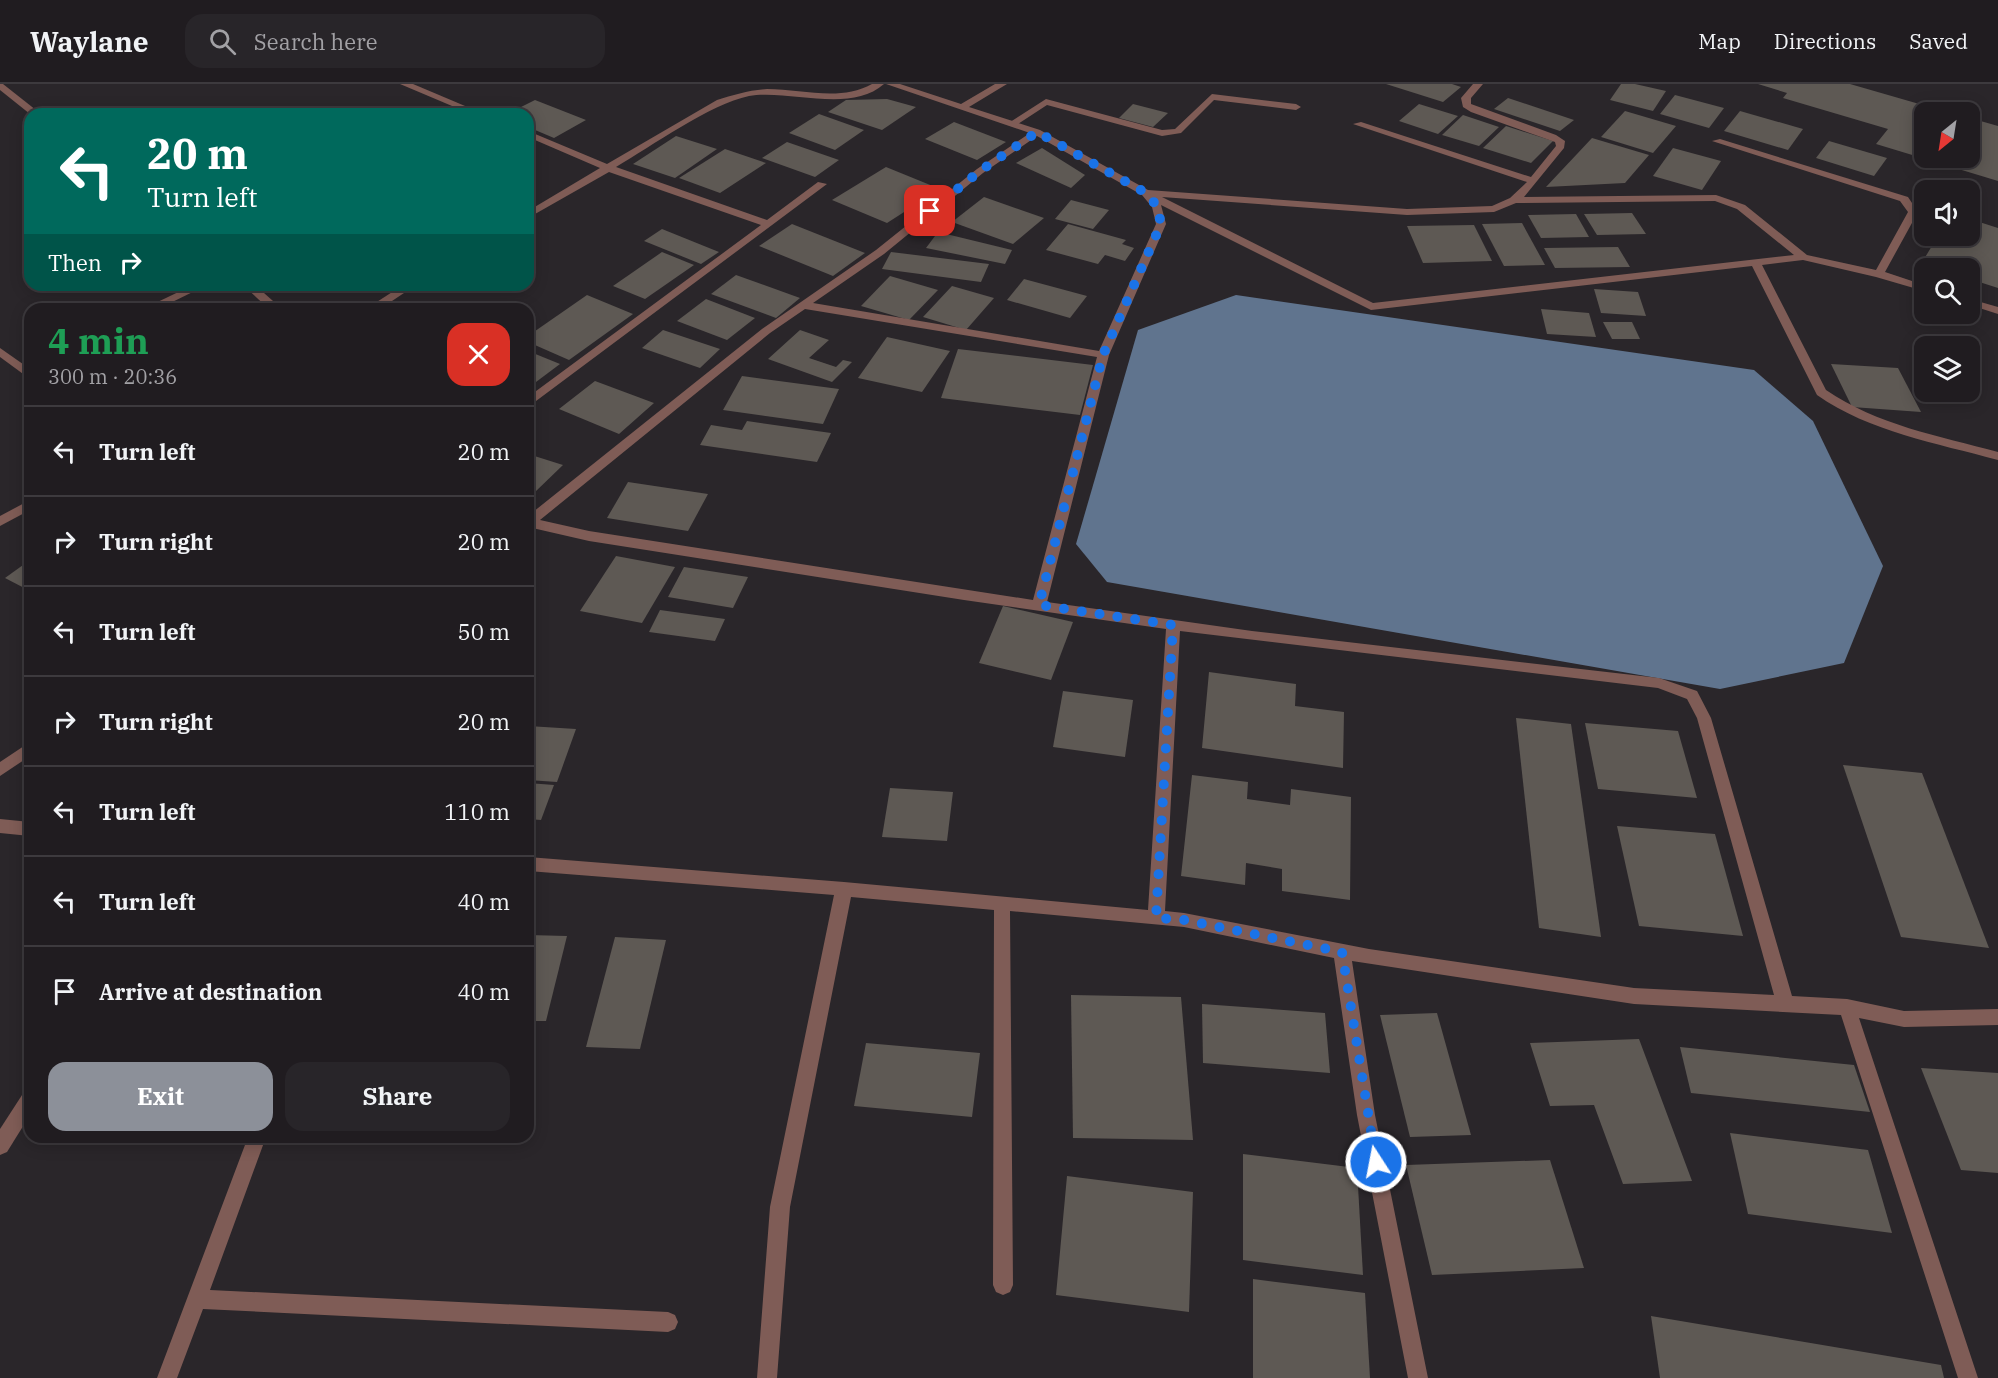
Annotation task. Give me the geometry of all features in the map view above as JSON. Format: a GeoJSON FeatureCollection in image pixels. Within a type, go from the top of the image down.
{"type":"FeatureCollection","features":[{"type":"Feature","properties":{"kind":"street"},"geometry":{"type":"LineString","coordinates":[[405,84],[464,108]]}},
{"type":"Feature","properties":{"kind":"street"},"geometry":{"type":"LineString","coordinates":[[534,211],[720,102],[753,93],[846,95],[864,93],[879,84]]}},
{"type":"Feature","properties":{"kind":"street"},"geometry":{"type":"LineString","coordinates":[[891,84],[1037,132],[1146,193],[1371,307],[1803,257],[1879,274],[1914,285]]}},
{"type":"Feature","properties":{"kind":"street"},"geometry":{"type":"LineString","coordinates":[[962,107],[1002,84]]}},
{"type":"Feature","properties":{"kind":"street"},"geometry":{"type":"LineString","coordinates":[[1146,193],[1407,212],[1494,209],[1514,200],[1533,181],[1561,146],[1560,141],[1541,131],[1474,110],[1466,105],[1466,98],[1478,84]]}},
{"type":"Feature","properties":{"kind":"street"},"geometry":{"type":"LineString","coordinates":[[0,86],[28,108]]}},
{"type":"Feature","properties":{"kind":"street"},"geometry":{"type":"LineString","coordinates":[[1012,124],[1046,102],[1162,133],[1178,130],[1212,97],[1296,107]]}},
{"type":"Feature","properties":{"kind":"street"},"geometry":{"type":"LineString","coordinates":[[1358,124],[1533,181]]}},
{"type":"Feature","properties":{"kind":"street"},"geometry":{"type":"LineString","coordinates":[[534,519],[766,331],[880,252],[980,171],[1037,132]]}},
{"type":"Feature","properties":{"kind":"street"},"geometry":{"type":"LineString","coordinates":[[534,137],[608,168],[769,224]]}},
{"type":"Feature","properties":{"kind":"street"},"geometry":{"type":"LineString","coordinates":[[1717,141],[1904,199],[1913,212],[1879,274]]}},
{"type":"Feature","properties":{"kind":"street"},"geometry":{"type":"LineString","coordinates":[[534,400],[822,184]]}},
{"type":"Feature","properties":{"kind":"street"},"geometry":{"type":"LineString","coordinates":[[1039,605],[1103,355],[1161,224],[1157,206],[1146,193]]}},
{"type":"Feature","properties":{"kind":"street"},"geometry":{"type":"LineString","coordinates":[[1514,200],[1716,198],[1741,207],[1803,257]]}},
{"type":"Feature","properties":{"kind":"street"},"geometry":{"type":"LineString","coordinates":[[1755,262],[1821,392],[1836,405],[1887,424],[1998,456]]}},
{"type":"Feature","properties":{"kind":"street"},"geometry":{"type":"LineString","coordinates":[[162,303],[188,291]]}},
{"type":"Feature","properties":{"kind":"street"},"geometry":{"type":"LineString","coordinates":[[256,291],[269,303]]}},
{"type":"Feature","properties":{"kind":"street"},"geometry":{"type":"LineString","coordinates":[[382,303],[401,291]]}},
{"type":"Feature","properties":{"kind":"street"},"geometry":{"type":"LineString","coordinates":[[803,305],[1103,355]]}},
{"type":"Feature","properties":{"kind":"street"},"geometry":{"type":"LineString","coordinates":[[1980,305],[1998,311]]}},
{"type":"Feature","properties":{"kind":"street"},"geometry":{"type":"LineString","coordinates":[[0,351],[24,363]]}},
{"type":"Feature","properties":{"kind":"street"},"geometry":{"type":"LineString","coordinates":[[0,521],[24,507]]}},
{"type":"Feature","properties":{"kind":"street"},"geometry":{"type":"LineString","coordinates":[[534,524],[589,536],[1173,625],[1659,684],[1692,695],[1704,718],[1785,1004]]}},
{"type":"Feature","properties":{"kind":"street"},"geometry":{"type":"LineString","coordinates":[[1156,918],[1173,625]]}},
{"type":"Feature","properties":{"kind":"street"},"geometry":{"type":"LineString","coordinates":[[0,770],[24,752]]}},
{"type":"Feature","properties":{"kind":"street"},"geometry":{"type":"LineString","coordinates":[[0,826],[24,828]]}},
{"type":"Feature","properties":{"kind":"street"},"geometry":{"type":"LineString","coordinates":[[534,864],[844,889],[1184,920],[1342,952],[1634,996],[1847,1007],[1904,1018],[1998,1017]]}},
{"type":"Feature","properties":{"kind":"street"},"geometry":{"type":"LineString","coordinates":[[766,1378],[780,1207],[844,889]]}},
{"type":"Feature","properties":{"kind":"street"},"geometry":{"type":"LineString","coordinates":[[1002,903],[1003,1285]]}},
{"type":"Feature","properties":{"kind":"street"},"geometry":{"type":"LineString","coordinates":[[1342,952],[1366,1115],[1418,1378]]}},
{"type":"Feature","properties":{"kind":"street"},"geometry":{"type":"LineString","coordinates":[[1847,1007],[1968,1378]]}},
{"type":"Feature","properties":{"kind":"street"},"geometry":{"type":"LineString","coordinates":[[0,1146],[24,1108]]}},
{"type":"Feature","properties":{"kind":"street"},"geometry":{"type":"LineString","coordinates":[[167,1378],[255,1143]]}},
{"type":"Feature","properties":{"kind":"street"},"geometry":{"type":"LineString","coordinates":[[197,1299],[668,1322]]}},
{"type":"Feature","properties":{"kind":"water"},"geometry":{"type":"Polygon","coordinates":[[[1236,295],[1754,370],[1813,421],[1883,566],[1844,663],[1720,689],[1107,582],[1076,544],[1138,330],[1236,295]]]}},
{"type":"Feature","properties":{"kind":"building"},"geometry":{"type":"Polygon","coordinates":[[[1386,84],[1452,84],[1461,87],[1443,102],[1386,84]]]}},
{"type":"Feature","properties":{"kind":"building"},"geometry":{"type":"Polygon","coordinates":[[[1621,84],[1635,84],[1666,91],[1653,111],[1610,100],[1621,84]]]}},
{"type":"Feature","properties":{"kind":"building"},"geometry":{"type":"Polygon","coordinates":[[[1758,84],[1850,84],[1914,102],[1914,156],[1876,144],[1888,129],[1783,98],[1787,93],[1758,84]]]}},
{"type":"Feature","properties":{"kind":"building"},"geometry":{"type":"Polygon","coordinates":[[[1675,95],[1724,108],[1709,128],[1660,114],[1675,95]]]}},
{"type":"Feature","properties":{"kind":"building"},"geometry":{"type":"Polygon","coordinates":[[[1508,98],[1574,120],[1560,131],[1494,109],[1508,98]]]}},
{"type":"Feature","properties":{"kind":"building"},"geometry":{"type":"Polygon","coordinates":[[[887,99],[916,107],[882,130],[828,112],[846,100],[887,99]]]}},
{"type":"Feature","properties":{"kind":"building"},"geometry":{"type":"Polygon","coordinates":[[[535,100],[586,120],[554,138],[534,130],[534,108],[519,108],[535,100]]]}},
{"type":"Feature","properties":{"kind":"building"},"geometry":{"type":"Polygon","coordinates":[[[1133,104],[1168,113],[1153,127],[1119,118],[1133,104]]]}},
{"type":"Feature","properties":{"kind":"building"},"geometry":{"type":"Polygon","coordinates":[[[1419,104],[1458,116],[1438,134],[1399,121],[1419,104]]]}},
{"type":"Feature","properties":{"kind":"building"},"geometry":{"type":"Polygon","coordinates":[[[1625,111],[1676,126],[1653,153],[1601,137],[1625,111]]]}},
{"type":"Feature","properties":{"kind":"building"},"geometry":{"type":"Polygon","coordinates":[[[1740,111],[1803,129],[1788,150],[1724,131],[1740,111]]]}},
{"type":"Feature","properties":{"kind":"building"},"geometry":{"type":"Polygon","coordinates":[[[819,114],[864,130],[835,150],[789,133],[819,114]]]}},
{"type":"Feature","properties":{"kind":"building"},"geometry":{"type":"Polygon","coordinates":[[[1463,115],[1499,127],[1479,146],[1442,135],[1463,115]]]}},
{"type":"Feature","properties":{"kind":"building"},"geometry":{"type":"Polygon","coordinates":[[[1980,121],[1998,126],[1998,181],[1955,168],[1980,168],[1980,121]]]}},
{"type":"Feature","properties":{"kind":"building"},"geometry":{"type":"Polygon","coordinates":[[[954,122],[1006,142],[977,160],[925,139],[954,122]]]}},
{"type":"Feature","properties":{"kind":"building"},"geometry":{"type":"Polygon","coordinates":[[[1506,126],[1553,141],[1531,163],[1483,148],[1506,126]]]}},
{"type":"Feature","properties":{"kind":"building"},"geometry":{"type":"Polygon","coordinates":[[[676,136],[717,149],[675,178],[633,164],[676,136]]]}},
{"type":"Feature","properties":{"kind":"building"},"geometry":{"type":"Polygon","coordinates":[[[1592,138],[1649,155],[1625,183],[1546,187],[1592,138]]]}},
{"type":"Feature","properties":{"kind":"building"},"geometry":{"type":"Polygon","coordinates":[[[1829,141],[1887,158],[1874,176],[1816,158],[1829,141]]]}},
{"type":"Feature","properties":{"kind":"building"},"geometry":{"type":"Polygon","coordinates":[[[787,142],[839,160],[815,177],[762,158],[787,142]]]}},
{"type":"Feature","properties":{"kind":"building"},"geometry":{"type":"Polygon","coordinates":[[[1042,148],[1085,175],[1071,188],[1016,163],[1042,148]]]}},
{"type":"Feature","properties":{"kind":"building"},"geometry":{"type":"Polygon","coordinates":[[[1673,148],[1721,161],[1702,190],[1653,176],[1673,148]]]}},
{"type":"Feature","properties":{"kind":"building"},"geometry":{"type":"Polygon","coordinates":[[[725,149],[766,163],[720,193],[679,178],[725,149]]]}},
{"type":"Feature","properties":{"kind":"building"},"geometry":{"type":"Polygon","coordinates":[[[886,167],[940,189],[887,223],[832,200],[886,167]]]}},
{"type":"Feature","properties":{"kind":"building"},"geometry":{"type":"Polygon","coordinates":[[[984,197],[1044,218],[1013,244],[952,222],[984,197]]]}},
{"type":"Feature","properties":{"kind":"building"},"geometry":{"type":"Polygon","coordinates":[[[1071,200],[1109,210],[1093,229],[1055,219],[1071,200]]]}},
{"type":"Feature","properties":{"kind":"building"},"geometry":{"type":"Polygon","coordinates":[[[1632,213],[1646,234],[1597,235],[1584,214],[1632,213]]]}},
{"type":"Feature","properties":{"kind":"building"},"geometry":{"type":"Polygon","coordinates":[[[1576,214],[1589,237],[1541,238],[1528,215],[1576,214]]]}},
{"type":"Feature","properties":{"kind":"building"},"geometry":{"type":"Polygon","coordinates":[[[1980,222],[1998,228],[1998,288],[1980,282],[1980,258],[1925,258],[1932,246],[1980,246],[1980,222]]]}},
{"type":"Feature","properties":{"kind":"building"},"geometry":{"type":"Polygon","coordinates":[[[1522,223],[1545,265],[1504,266],[1482,224],[1522,223]]]}},
{"type":"Feature","properties":{"kind":"building"},"geometry":{"type":"Polygon","coordinates":[[[792,224],[865,253],[833,276],[759,246],[792,224]]]}},
{"type":"Feature","properties":{"kind":"building"},"geometry":{"type":"Polygon","coordinates":[[[1068,224],[1126,240],[1122,244],[1134,248],[1125,261],[1105,255],[1098,264],[1046,250],[1068,224]]]}},
{"type":"Feature","properties":{"kind":"building"},"geometry":{"type":"Polygon","coordinates":[[[1474,225],[1492,261],[1423,263],[1407,226],[1474,225]]]}},
{"type":"Feature","properties":{"kind":"building"},"geometry":{"type":"Polygon","coordinates":[[[662,229],[719,252],[701,264],[644,241],[662,229]]]}},
{"type":"Feature","properties":{"kind":"building"},"geometry":{"type":"Polygon","coordinates":[[[938,232],[1012,250],[1005,264],[926,248],[938,232]]]}},
{"type":"Feature","properties":{"kind":"building"},"geometry":{"type":"Polygon","coordinates":[[[1618,247],[1630,267],[1555,268],[1544,248],[1618,247]]]}},
{"type":"Feature","properties":{"kind":"building"},"geometry":{"type":"Polygon","coordinates":[[[662,252],[694,265],[645,299],[613,286],[662,252]]]}},
{"type":"Feature","properties":{"kind":"building"},"geometry":{"type":"Polygon","coordinates":[[[891,252],[989,264],[981,282],[882,269],[891,252]]]}},
{"type":"Feature","properties":{"kind":"building"},"geometry":{"type":"Polygon","coordinates":[[[736,275],[800,298],[776,318],[711,294],[736,275]]]}},
{"type":"Feature","properties":{"kind":"building"},"geometry":{"type":"Polygon","coordinates":[[[890,276],[938,290],[909,320],[861,306],[890,276]]]}},
{"type":"Feature","properties":{"kind":"building"},"geometry":{"type":"Polygon","coordinates":[[[1024,279],[1087,296],[1070,318],[1007,300],[1024,279]]]}},
{"type":"Feature","properties":{"kind":"building"},"geometry":{"type":"Polygon","coordinates":[[[952,286],[994,298],[966,330],[923,317],[952,286]]]}},
{"type":"Feature","properties":{"kind":"building"},"geometry":{"type":"Polygon","coordinates":[[[1594,289],[1638,292],[1646,316],[1601,313],[1594,289]]]}},
{"type":"Feature","properties":{"kind":"building"},"geometry":{"type":"Polygon","coordinates":[[[587,295],[633,314],[569,360],[534,345],[534,332],[587,295]]]}},
{"type":"Feature","properties":{"kind":"building"},"geometry":{"type":"Polygon","coordinates":[[[706,299],[755,318],[727,340],[677,321],[706,299]]]}},
{"type":"Feature","properties":{"kind":"building"},"geometry":{"type":"Polygon","coordinates":[[[1541,309],[1589,313],[1596,337],[1547,334],[1541,309]]]}},
{"type":"Feature","properties":{"kind":"building"},"geometry":{"type":"Polygon","coordinates":[[[1603,322],[1632,322],[1640,339],[1612,339],[1603,322]]]}},
{"type":"Feature","properties":{"kind":"building"},"geometry":{"type":"Polygon","coordinates":[[[663,330],[720,349],[700,368],[642,348],[663,330]]]}},
{"type":"Feature","properties":{"kind":"building"},"geometry":{"type":"Polygon","coordinates":[[[800,330],[829,340],[809,358],[836,367],[843,360],[852,362],[832,382],[768,359],[800,330]]]}},
{"type":"Feature","properties":{"kind":"building"},"geometry":{"type":"Polygon","coordinates":[[[887,337],[950,351],[922,392],[858,378],[887,337]]]}},
{"type":"Feature","properties":{"kind":"building"},"geometry":{"type":"Polygon","coordinates":[[[958,349],[1093,365],[1080,415],[941,398],[958,349]]]}},
{"type":"Feature","properties":{"kind":"building"},"geometry":{"type":"Polygon","coordinates":[[[534,353],[560,364],[534,384],[534,353]]]}},
{"type":"Feature","properties":{"kind":"building"},"geometry":{"type":"Polygon","coordinates":[[[1831,364],[1898,368],[1921,412],[1852,407],[1831,364]]]}},
{"type":"Feature","properties":{"kind":"building"},"geometry":{"type":"Polygon","coordinates":[[[742,376],[839,389],[823,424],[723,410],[742,376]]]}},
{"type":"Feature","properties":{"kind":"building"},"geometry":{"type":"Polygon","coordinates":[[[595,381],[654,403],[619,434],[559,409],[595,381]]]}},
{"type":"Feature","properties":{"kind":"building"},"geometry":{"type":"Polygon","coordinates":[[[747,421],[831,433],[817,462],[700,445],[711,425],[742,430],[747,421]]]}},
{"type":"Feature","properties":{"kind":"building"},"geometry":{"type":"Polygon","coordinates":[[[534,456],[563,465],[534,493],[534,456]]]}},
{"type":"Feature","properties":{"kind":"building"},"geometry":{"type":"Polygon","coordinates":[[[628,482],[708,494],[688,531],[607,518],[628,482]]]}},
{"type":"Feature","properties":{"kind":"building"},"geometry":{"type":"Polygon","coordinates":[[[616,556],[675,567],[642,623],[580,611],[616,556]]]}},
{"type":"Feature","properties":{"kind":"building"},"geometry":{"type":"Polygon","coordinates":[[[24,564],[24,588],[5,578],[24,564]]]}},
{"type":"Feature","properties":{"kind":"building"},"geometry":{"type":"Polygon","coordinates":[[[684,567],[748,577],[733,608],[668,597],[684,567]]]}},
{"type":"Feature","properties":{"kind":"building"},"geometry":{"type":"Polygon","coordinates":[[[1003,606],[1073,622],[1051,680],[979,663],[1003,606]]]}},
{"type":"Feature","properties":{"kind":"building"},"geometry":{"type":"Polygon","coordinates":[[[660,610],[725,619],[715,641],[649,632],[660,610]]]}},
{"type":"Feature","properties":{"kind":"building"},"geometry":{"type":"Polygon","coordinates":[[[1209,672],[1296,684],[1295,706],[1344,712],[1343,768],[1202,748],[1209,672]]]}},
{"type":"Feature","properties":{"kind":"building"},"geometry":{"type":"Polygon","coordinates":[[[1063,691],[1133,700],[1125,757],[1053,747],[1063,691]]]}},
{"type":"Feature","properties":{"kind":"building"},"geometry":{"type":"Polygon","coordinates":[[[1516,718],[1571,724],[1601,937],[1539,928],[1516,718]]]}},
{"type":"Feature","properties":{"kind":"building"},"geometry":{"type":"Polygon","coordinates":[[[1585,723],[1678,731],[1697,798],[1598,789],[1585,723]]]}},
{"type":"Feature","properties":{"kind":"building"},"geometry":{"type":"Polygon","coordinates":[[[534,726],[576,729],[557,782],[534,780],[534,726]]]}},
{"type":"Feature","properties":{"kind":"building"},"geometry":{"type":"Polygon","coordinates":[[[1843,765],[1922,773],[1989,948],[1901,937],[1843,765]]]}},
{"type":"Feature","properties":{"kind":"building"},"geometry":{"type":"Polygon","coordinates":[[[1192,775],[1248,782],[1247,799],[1290,805],[1291,789],[1351,797],[1350,900],[1282,891],[1282,869],[1246,863],[1245,885],[1181,876],[1192,775]]]}},
{"type":"Feature","properties":{"kind":"building"},"geometry":{"type":"Polygon","coordinates":[[[534,783],[554,785],[541,820],[534,819],[534,783]]]}},
{"type":"Feature","properties":{"kind":"building"},"geometry":{"type":"Polygon","coordinates":[[[890,788],[953,792],[947,841],[882,837],[890,788]]]}},
{"type":"Feature","properties":{"kind":"building"},"geometry":{"type":"Polygon","coordinates":[[[1617,826],[1715,834],[1743,936],[1639,926],[1617,826]]]}},
{"type":"Feature","properties":{"kind":"building"},"geometry":{"type":"Polygon","coordinates":[[[534,935],[567,936],[546,1021],[534,1021],[534,935]]]}},
{"type":"Feature","properties":{"kind":"building"},"geometry":{"type":"Polygon","coordinates":[[[615,937],[666,940],[640,1049],[586,1047],[615,937]]]}},
{"type":"Feature","properties":{"kind":"building"},"geometry":{"type":"Polygon","coordinates":[[[1071,995],[1181,997],[1193,1140],[1073,1138],[1071,995]]]}},
{"type":"Feature","properties":{"kind":"building"},"geometry":{"type":"Polygon","coordinates":[[[1202,1004],[1325,1013],[1330,1073],[1203,1063],[1202,1004]]]}},
{"type":"Feature","properties":{"kind":"building"},"geometry":{"type":"Polygon","coordinates":[[[1437,1013],[1471,1135],[1410,1137],[1380,1015],[1437,1013]]]}},
{"type":"Feature","properties":{"kind":"building"},"geometry":{"type":"Polygon","coordinates":[[[1639,1039],[1692,1181],[1623,1184],[1594,1105],[1550,1106],[1530,1043],[1639,1039]]]}},
{"type":"Feature","properties":{"kind":"building"},"geometry":{"type":"Polygon","coordinates":[[[866,1043],[980,1053],[972,1117],[854,1106],[866,1043]]]}},
{"type":"Feature","properties":{"kind":"building"},"geometry":{"type":"Polygon","coordinates":[[[1680,1047],[1854,1065],[1870,1112],[1691,1093],[1680,1047]]]}},
{"type":"Feature","properties":{"kind":"building"},"geometry":{"type":"Polygon","coordinates":[[[1921,1068],[1998,1073],[1998,1173],[1961,1170],[1921,1068]]]}},
{"type":"Feature","properties":{"kind":"building"},"geometry":{"type":"Polygon","coordinates":[[[1730,1133],[1868,1150],[1892,1233],[1748,1214],[1730,1133]]]}},
{"type":"Feature","properties":{"kind":"building"},"geometry":{"type":"Polygon","coordinates":[[[1243,1154],[1357,1168],[1363,1275],[1243,1260],[1243,1154]]]}},
{"type":"Feature","properties":{"kind":"building"},"geometry":{"type":"Polygon","coordinates":[[[1550,1160],[1584,1268],[1432,1275],[1406,1165],[1550,1160]]]}},
{"type":"Feature","properties":{"kind":"building"},"geometry":{"type":"Polygon","coordinates":[[[1067,1176],[1193,1192],[1189,1312],[1056,1295],[1067,1176]]]}},
{"type":"Feature","properties":{"kind":"building"},"geometry":{"type":"Polygon","coordinates":[[[1253,1279],[1365,1293],[1370,1378],[1253,1378],[1253,1279]]]}},
{"type":"Feature","properties":{"kind":"building"},"geometry":{"type":"Polygon","coordinates":[[[1651,1316],[1941,1365],[1944,1378],[1660,1378],[1651,1316]]]}},
{"type":"Feature","properties":{"kind":"route"},"geometry":{"type":"LineString","coordinates":[[930,211],[980,171],[1037,132],[1146,193],[1157,206],[1161,224],[1103,355],[1039,605],[1173,625],[1156,918],[1184,920],[1342,952],[1366,1115],[1376,1162]]}}]}
